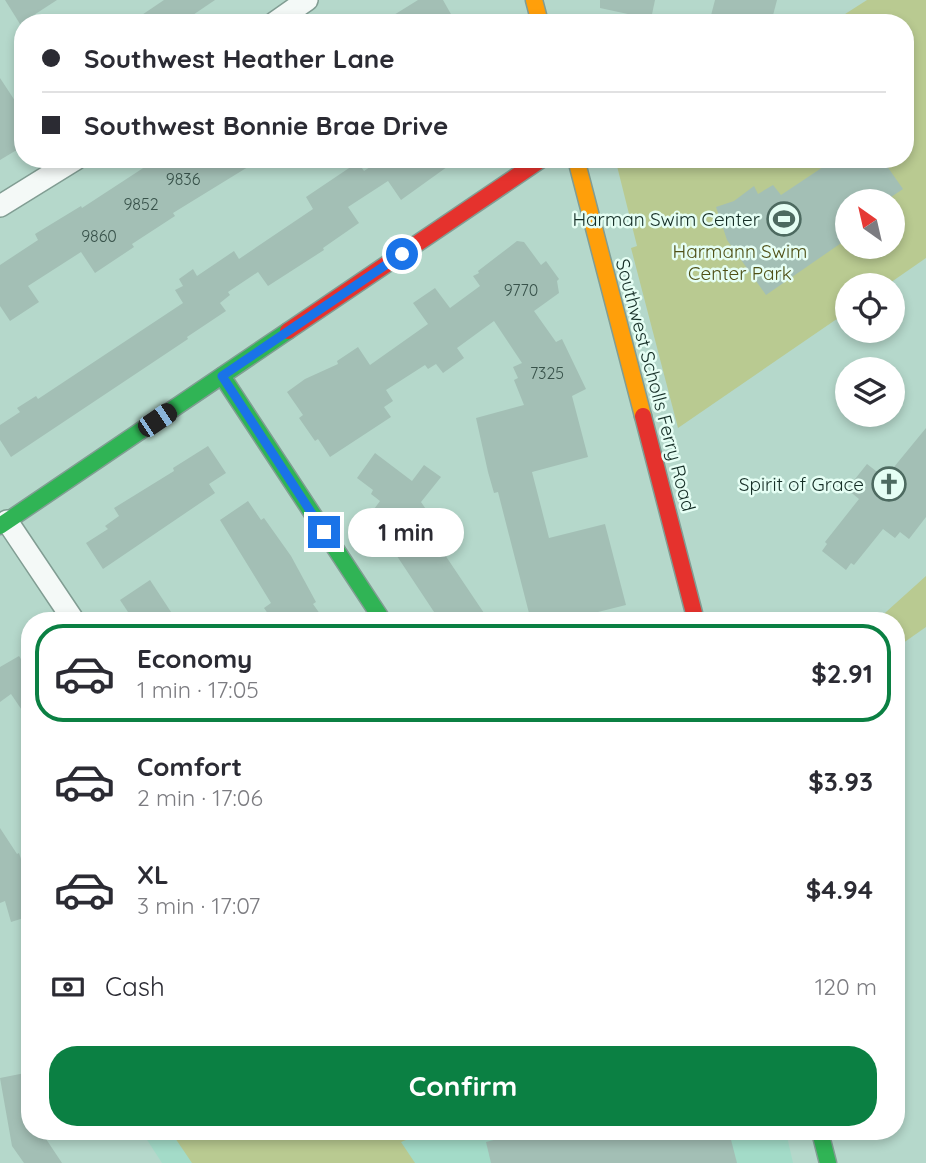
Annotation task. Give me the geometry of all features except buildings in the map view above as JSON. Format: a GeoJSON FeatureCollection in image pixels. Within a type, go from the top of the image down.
{"type":"FeatureCollection","features":[{"type":"Feature","properties":{"kind":"street"},"geometry":{"type":"LineString","coordinates":[[287,14],[307,0]]}},
{"type":"Feature","properties":{"kind":"street"},"geometry":{"type":"LineString","coordinates":[[0,206],[61,168]]}},
{"type":"Feature","properties":{"kind":"street"},"geometry":{"type":"LineString","coordinates":[[68,612],[4,523],[529,168]]}},
{"type":"Feature","properties":{"kind":"street","name":"Southwest Scholls Ferry Road"},"geometry":{"type":"LineString","coordinates":[[578,168],[694,612]]}},
{"type":"Feature","properties":{"kind":"street"},"geometry":{"type":"LineString","coordinates":[[222,376],[377,612]]}},
{"type":"Feature","properties":{"kind":"street"},"geometry":{"type":"LineString","coordinates":[[822,1140],[828,1163]]}},
{"type":"Feature","properties":{"kind":"shaded area"},"geometry":{"type":"Polygon","coordinates":[[[147,1140],[788,1140],[793,1163],[162,1163],[147,1140]]]}},
{"type":"Feature","properties":{"kind":"green space","name":"Harmann Swim Center Park"},"geometry":{"type":"Polygon","coordinates":[[[867,0],[926,0],[926,258],[904,273],[835,273],[835,320],[678,428],[631,248],[637,246],[618,168],[914,168],[914,14],[845,14],[867,0]]]}},
{"type":"Feature","properties":{"kind":"green space"},"geometry":{"type":"Polygon","coordinates":[[[926,576],[926,627],[905,642],[905,612],[886,612],[926,576]]]}},
{"type":"Feature","properties":{"kind":"green space"},"geometry":{"type":"Polygon","coordinates":[[[176,1140],[406,1140],[401,1142],[415,1163],[192,1163],[176,1140]]]}},
{"type":"Feature","properties":{"kind":"traffic: fast"},"geometry":{"type":"LineString","coordinates":[[0,526],[288,331]]}},
{"type":"Feature","properties":{"kind":"traffic: fast"},"geometry":{"type":"LineString","coordinates":[[222,376],[377,612]]}},
{"type":"Feature","properties":{"kind":"traffic: fast"},"geometry":{"type":"LineString","coordinates":[[822,1140],[828,1163]]}},
{"type":"Feature","properties":{"kind":"traffic: slow"},"geometry":{"type":"LineString","coordinates":[[534,0],[538,14]]}},
{"type":"Feature","properties":{"kind":"traffic: slow"},"geometry":{"type":"LineString","coordinates":[[578,168],[643,416]]}},
{"type":"Feature","properties":{"kind":"traffic: jam"},"geometry":{"type":"LineString","coordinates":[[288,331],[529,168]]}},
{"type":"Feature","properties":{"kind":"traffic: jam"},"geometry":{"type":"LineString","coordinates":[[643,416],[694,612]]}},
{"type":"Feature","properties":{"kind":"place","name":"Harman Swim Center"},"geometry":{"type":"Point","coordinates":[784,219]}},
{"type":"Feature","properties":{"kind":"place","name":"Spirit of Grace"},"geometry":{"type":"Point","coordinates":[889,484]}},
{"type":"Feature","properties":{"kind":"route"},"geometry":{"type":"LineString","coordinates":[[324,532],[222,376],[402,254]]}}]}
